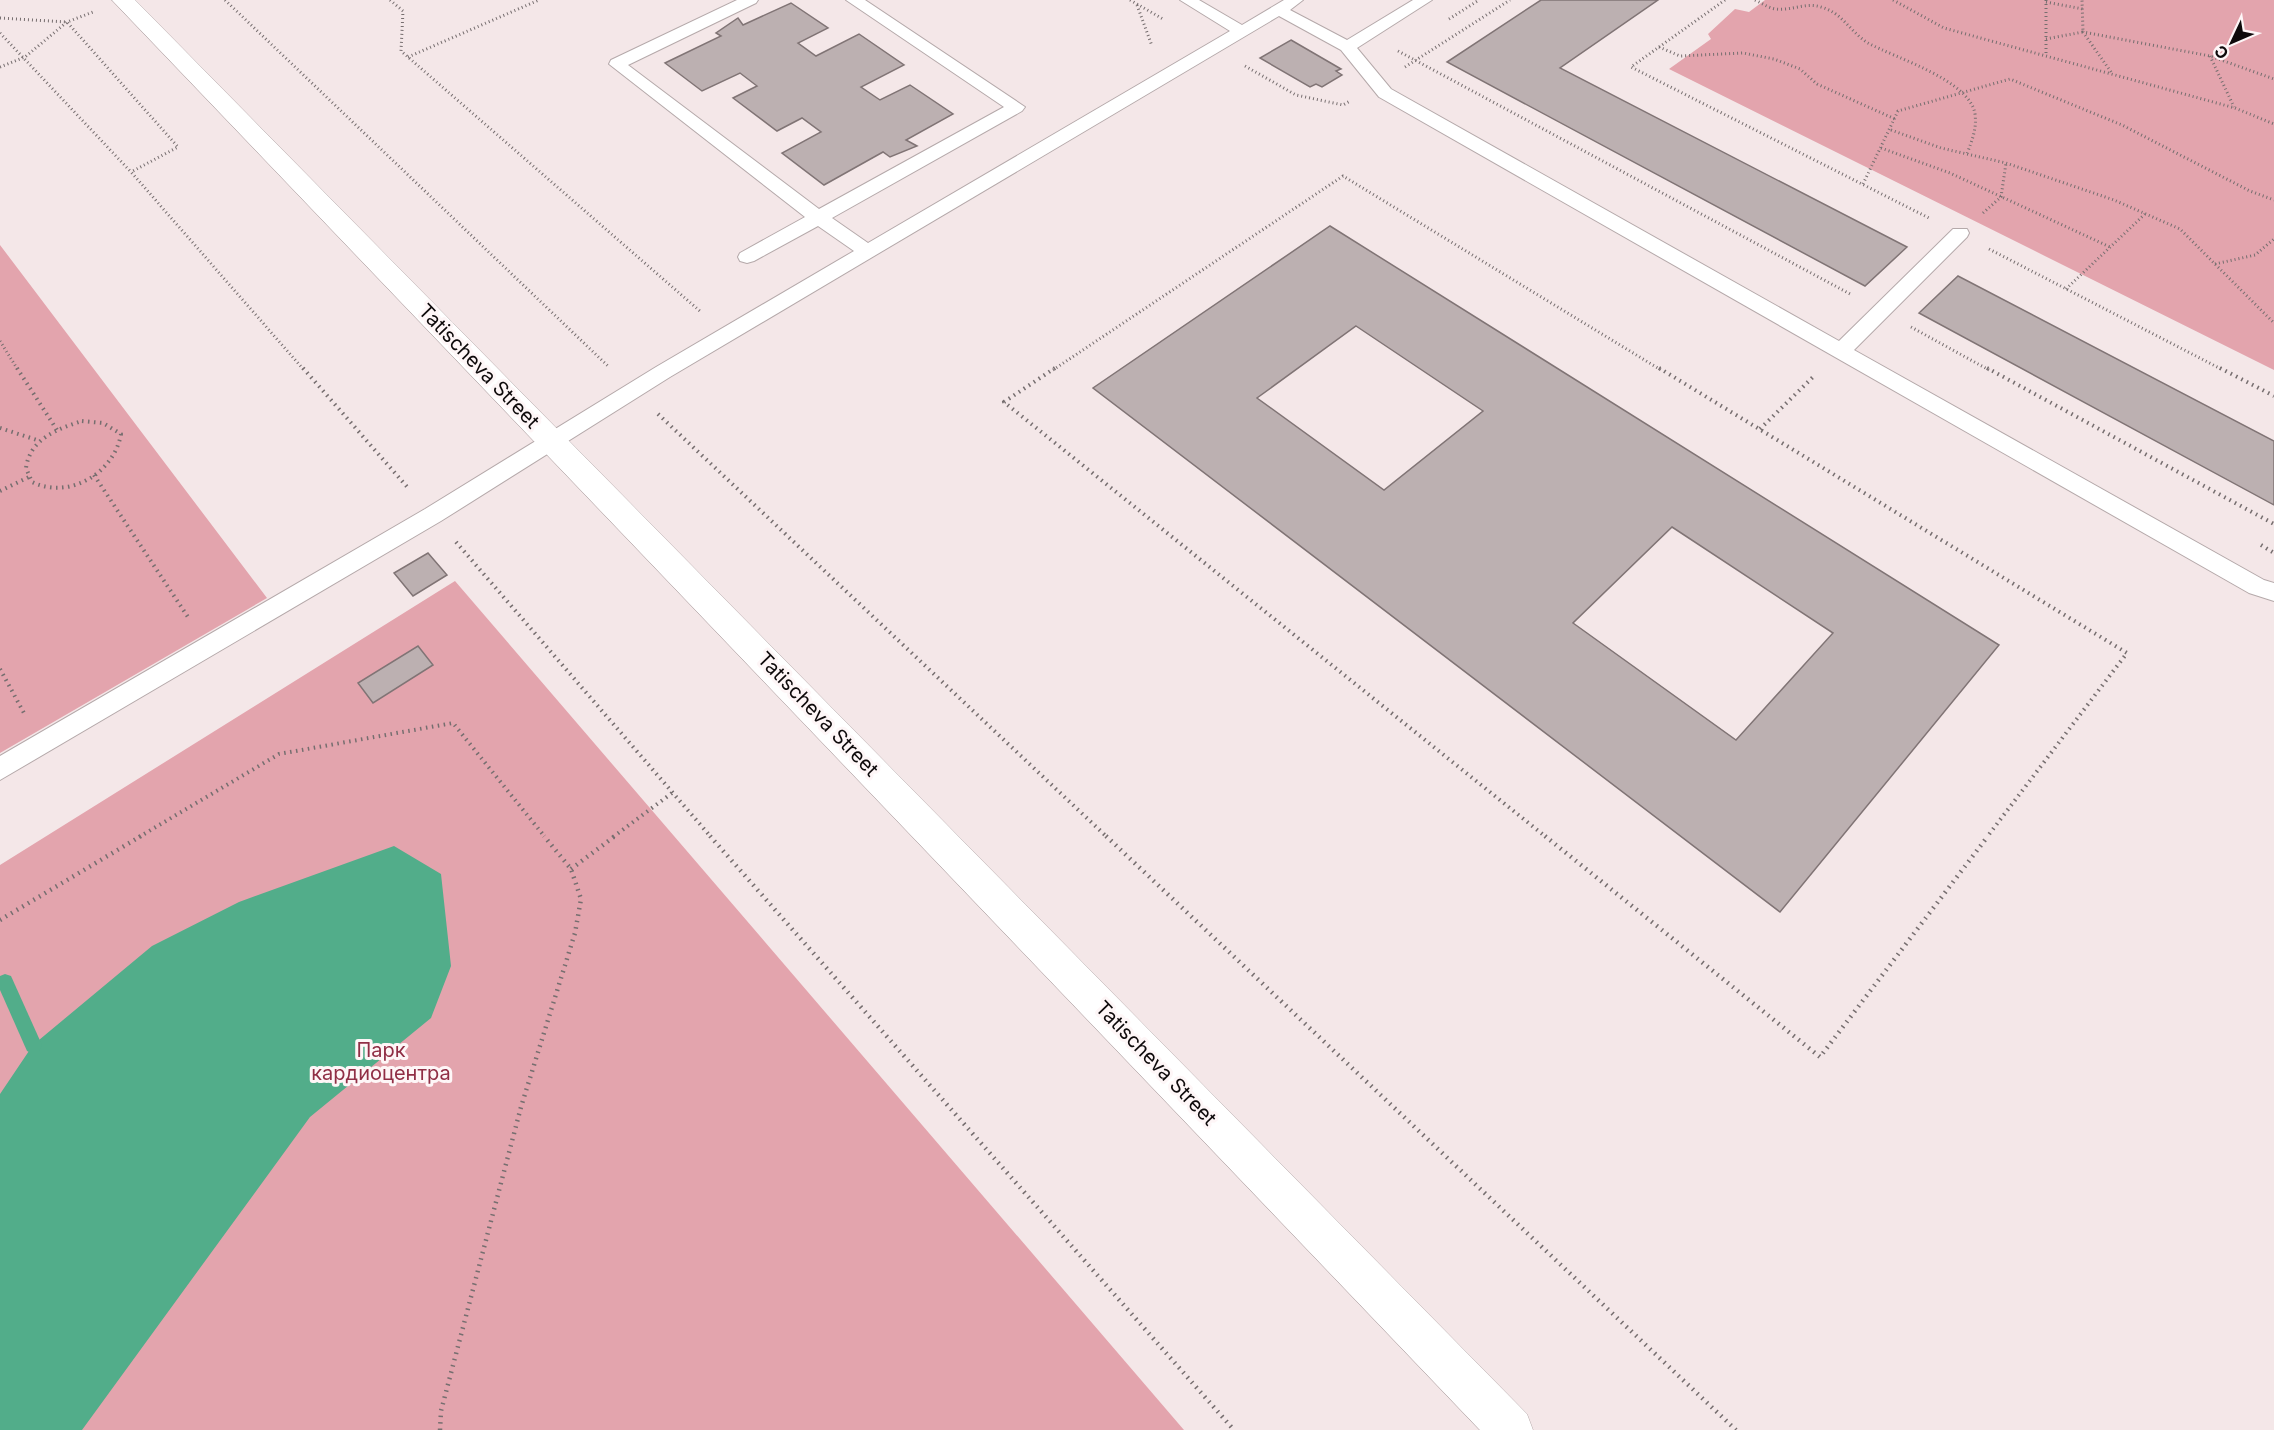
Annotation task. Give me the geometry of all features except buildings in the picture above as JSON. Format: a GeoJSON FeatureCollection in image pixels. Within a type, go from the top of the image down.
{"type":"FeatureCollection","features":[{"type":"Feature","properties":{"kind":"street","name":"Tatischeva Street"},"geometry":{"type":"LineString","coordinates":[[123,0],[1511,1430]]}},
{"type":"Feature","properties":{"kind":"lane"},"geometry":{"type":"LineString","coordinates":[[750,0],[617,64],[817,217],[867,252]]}},
{"type":"Feature","properties":{"kind":"lane"},"geometry":{"type":"LineString","coordinates":[[747,257],[1016,107],[854,0]]}},
{"type":"Feature","properties":{"kind":"lane"},"geometry":{"type":"LineString","coordinates":[[1188,0],[1243,33]]}},
{"type":"Feature","properties":{"kind":"lane"},"geometry":{"type":"LineString","coordinates":[[0,769],[433,515],[551,440],[727,334],[1243,33],[1295,0]]}},
{"type":"Feature","properties":{"kind":"lane"},"geometry":{"type":"LineString","coordinates":[[1347,47],[1424,0]]}},
{"type":"Feature","properties":{"kind":"lane"},"geometry":{"type":"LineString","coordinates":[[1278,10],[1347,47],[1385,93],[2257,587],[2274,591]]}},
{"type":"Feature","properties":{"kind":"lane"},"geometry":{"type":"LineString","coordinates":[[1841,351],[1960,234]]}},
{"type":"Feature","properties":{"kind":"path"},"geometry":{"type":"LineString","coordinates":[[0,67],[25,57],[67,22],[123,0]]}},
{"type":"Feature","properties":{"kind":"path"},"geometry":{"type":"LineString","coordinates":[[225,0],[633,390],[1736,1430]]}},
{"type":"Feature","properties":{"kind":"path"},"geometry":{"type":"LineString","coordinates":[[390,0],[403,12],[401,51],[727,334]]}},
{"type":"Feature","properties":{"kind":"path"},"geometry":{"type":"LineString","coordinates":[[408,57],[539,0]]}},
{"type":"Feature","properties":{"kind":"path"},"geometry":{"type":"LineString","coordinates":[[1725,0],[1631,67],[2274,396]]}},
{"type":"Feature","properties":{"kind":"path"},"geometry":{"type":"LineString","coordinates":[[1755,0],[1776,9],[1820,6],[1846,18],[1858,36],[1880,50],[1934,74],[1964,92],[1975,108],[1977,123],[1976,138],[1967,154]]}},
{"type":"Feature","properties":{"kind":"path"},"geometry":{"type":"LineString","coordinates":[[1893,0],[1944,28],[2235,108],[2274,124]]}},
{"type":"Feature","properties":{"kind":"path"},"geometry":{"type":"LineString","coordinates":[[2082,0],[2083,32],[2112,73]]}},
{"type":"Feature","properties":{"kind":"path"},"geometry":{"type":"LineString","coordinates":[[2046,55],[2046,1],[2083,9]]}},
{"type":"Feature","properties":{"kind":"path"},"geometry":{"type":"LineString","coordinates":[[1137,4],[1155,53]]}},
{"type":"Feature","properties":{"kind":"path"},"geometry":{"type":"LineString","coordinates":[[0,18],[67,22],[178,147],[131,172]]}},
{"type":"Feature","properties":{"kind":"path"},"geometry":{"type":"LineString","coordinates":[[2046,39],[2083,32],[2210,56],[2274,79]]}},
{"type":"Feature","properties":{"kind":"path"},"geometry":{"type":"LineString","coordinates":[[0,33],[131,172],[433,515],[672,794],[1234,1430]]}},
{"type":"Feature","properties":{"kind":"path"},"geometry":{"type":"LineString","coordinates":[[1367,35],[2274,524]]}},
{"type":"Feature","properties":{"kind":"path"},"geometry":{"type":"LineString","coordinates":[[1659,47],[1680,56],[1743,53],[1774,59],[1800,69],[1817,84],[1895,119]]}},
{"type":"Feature","properties":{"kind":"path"},"geometry":{"type":"LineString","coordinates":[[2210,56],[2235,108]]}},
{"type":"Feature","properties":{"kind":"path"},"geometry":{"type":"LineString","coordinates":[[1863,184],[1891,130],[1898,111],[2010,79],[2122,125],[2250,191],[2274,200]]}},
{"type":"Feature","properties":{"kind":"path"},"geometry":{"type":"LineString","coordinates":[[1891,130],[1941,148],[2006,163],[2114,200],[2180,229],[2274,323]]}},
{"type":"Feature","properties":{"kind":"path"},"geometry":{"type":"LineString","coordinates":[[1881,148],[1950,173],[2110,247]]}},
{"type":"Feature","properties":{"kind":"path"},"geometry":{"type":"LineString","coordinates":[[1960,234],[2001,197],[2006,163]]}},
{"type":"Feature","properties":{"kind":"path"},"geometry":{"type":"LineString","coordinates":[[1343,177],[1760,429],[2127,653],[1820,1057],[1004,402],[1343,177]]}},
{"type":"Feature","properties":{"kind":"path"},"geometry":{"type":"LineString","coordinates":[[2066,289],[2145,214]]}},
{"type":"Feature","properties":{"kind":"path"},"geometry":{"type":"LineString","coordinates":[[2215,264],[2250,258],[2265,249],[2274,239]]}},
{"type":"Feature","properties":{"kind":"path"},"geometry":{"type":"LineString","coordinates":[[0,341],[57,430]]}},
{"type":"Feature","properties":{"kind":"path"},"geometry":{"type":"LineString","coordinates":[[1760,429],[1841,351]]}},
{"type":"Feature","properties":{"kind":"path"},"geometry":{"type":"LineString","coordinates":[[82,421],[100,421],[113,425],[121,434],[121,446],[115,459],[94,475],[65,486],[47,487],[33,482],[28,477],[26,461],[40,441],[57,430],[82,421]]}},
{"type":"Feature","properties":{"kind":"path"},"geometry":{"type":"LineString","coordinates":[[0,428],[40,441]]}},
{"type":"Feature","properties":{"kind":"path"},"geometry":{"type":"LineString","coordinates":[[94,475],[194,627]]}},
{"type":"Feature","properties":{"kind":"path"},"geometry":{"type":"LineString","coordinates":[[0,491],[28,477]]}},
{"type":"Feature","properties":{"kind":"path"},"geometry":{"type":"LineString","coordinates":[[0,669],[28,720]]}},
{"type":"Feature","properties":{"kind":"path"},"geometry":{"type":"LineString","coordinates":[[0,920],[279,753],[453,723],[571,869],[581,899],[575,933],[521,1107],[441,1411],[440,1430]]}},
{"type":"Feature","properties":{"kind":"path"},"geometry":{"type":"LineString","coordinates":[[571,869],[672,794]]}},
{"type":"Feature","properties":{"kind":"green space"},"geometry":{"type":"Polygon","coordinates":[[[1765,0],[2274,0],[2274,370],[1669,69],[1711,39],[1708,34],[1735,9],[1749,12],[1765,0]]]}},
{"type":"Feature","properties":{"kind":"green space"},"geometry":{"type":"Polygon","coordinates":[[[0,245],[267,598],[0,753],[0,245]]]}},
{"type":"Feature","properties":{"kind":"green space","name":"Парк кардиоцентра"},"geometry":{"type":"Polygon","coordinates":[[[455,581],[1184,1430],[0,1430],[0,865],[455,581]]]}},
{"type":"Feature","properties":{"kind":"shaded area"},"geometry":{"type":"Polygon","coordinates":[[[394,846],[441,874],[451,966],[431,1018],[310,1117],[82,1430],[0,1430],[0,1094],[33,1045],[152,946],[239,902],[394,846]]]}},
{"type":"Feature","properties":{"kind":"waterway"},"geometry":{"type":"LineString","coordinates":[[5,982],[33,1045]]}}]}
